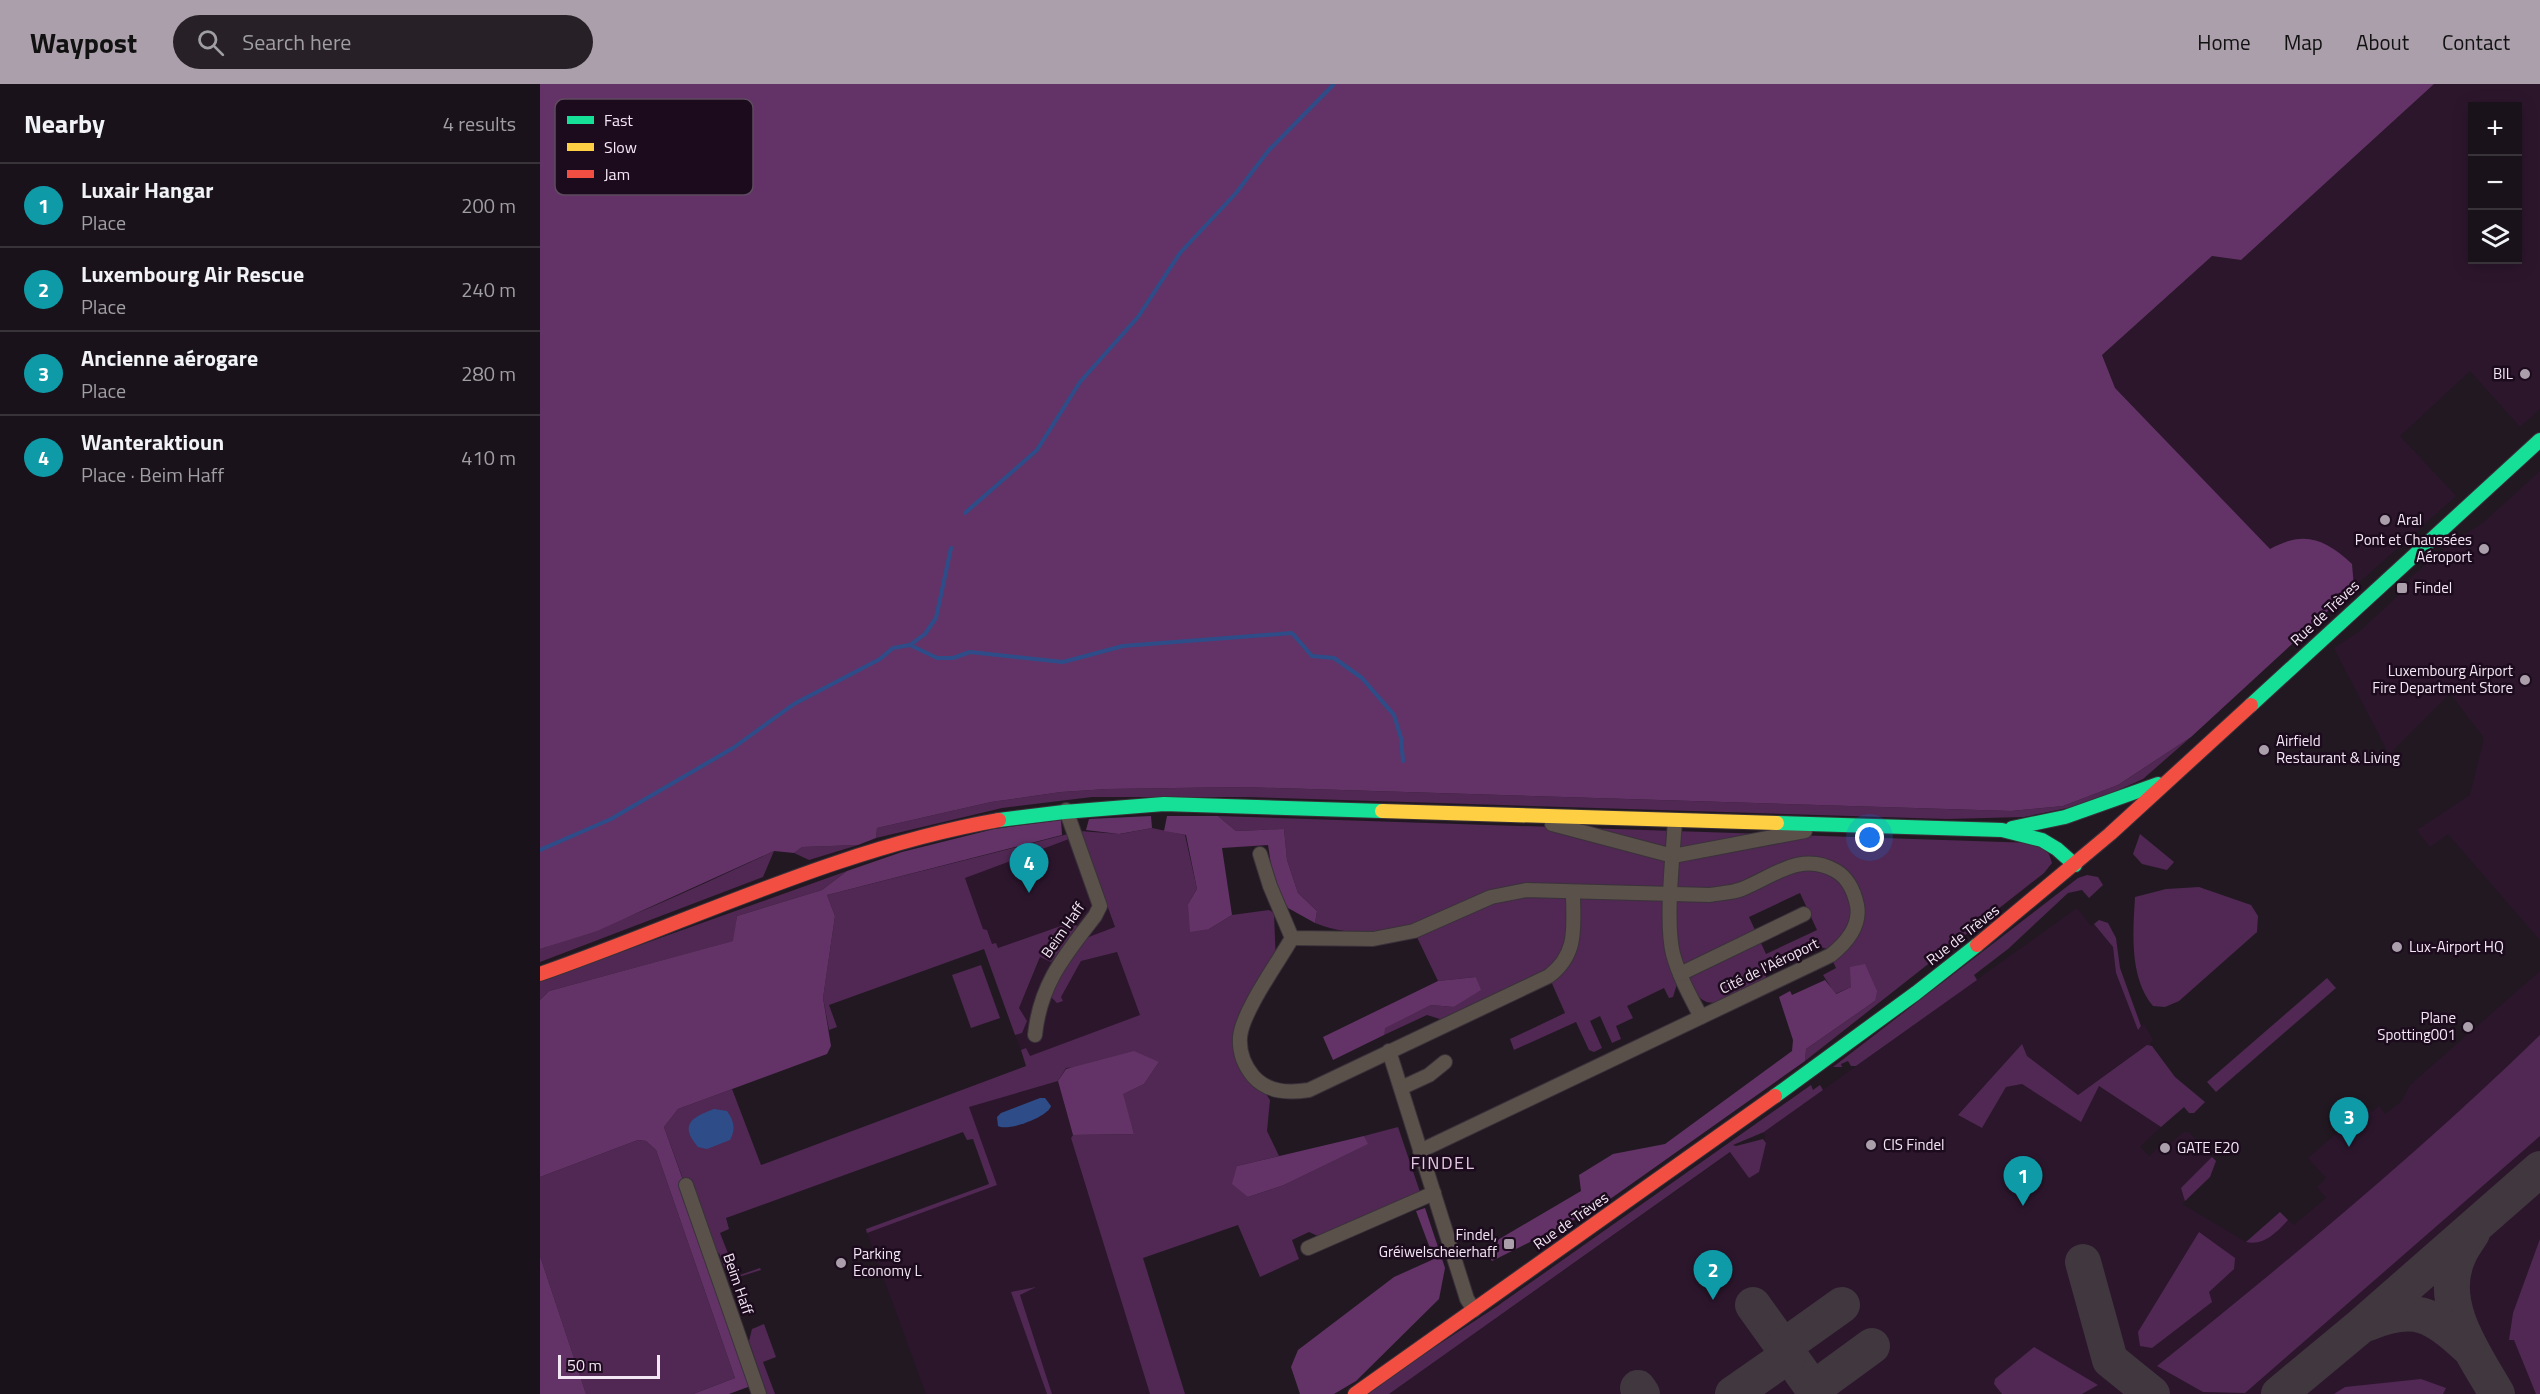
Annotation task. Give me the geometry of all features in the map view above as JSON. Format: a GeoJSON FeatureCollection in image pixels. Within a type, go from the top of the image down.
{"type":"FeatureCollection","features":[{"type":"Feature","properties":{"kind":"main road","name":"Rue de Trèves"},"geometry":{"type":"LineString","coordinates":[[1355,1394],[1916,993],[2075,865],[2091,835],[2167,781],[2540,440]]}},
{"type":"Feature","properties":{"kind":"main road"},"geometry":{"type":"LineString","coordinates":[[2002,830],[2065,817],[2167,781]]}},
{"type":"Feature","properties":{"kind":"main road"},"geometry":{"type":"LineString","coordinates":[[540,974],[846,860],[902,842],[994,821],[1066,810],[1164,804],[2002,830],[2042,837],[2063,852],[2075,865]]}},
{"type":"Feature","properties":{"kind":"main road"},"geometry":{"type":"LineString","coordinates":[[2065,817],[2091,835]]}},
{"type":"Feature","properties":{"kind":"street","name":"Beim Haff"},"geometry":{"type":"LineString","coordinates":[[1035,1035],[1037,1014],[1056,968],[1100,906],[1066,810]]}},
{"type":"Feature","properties":{"kind":"street"},"geometry":{"type":"LineString","coordinates":[[1520,815],[1673,856],[1837,825]]}},
{"type":"Feature","properties":{"kind":"street"},"geometry":{"type":"LineString","coordinates":[[1675,820],[1671,894],[1672,951],[1680,974],[1701,1017]]}},
{"type":"Feature","properties":{"kind":"street"},"geometry":{"type":"LineString","coordinates":[[1260,854],[1270,886],[1292,938],[1245,1019],[1240,1036],[1241,1053],[1248,1069],[1257,1080],[1274,1090],[1291,1093],[1309,1090],[1549,976],[1562,966],[1570,950],[1574,932],[1573,892]]}},
{"type":"Feature","properties":{"kind":"street","name":"Cité de l'Aéroport"},"geometry":{"type":"LineString","coordinates":[[1292,938],[1373,939],[1414,931],[1491,897],[1526,890],[1710,895],[1740,890],[1788,867],[1806,862],[1825,865],[1841,874],[1853,890],[1858,908],[1855,927],[1845,943],[1831,955],[1420,1151]]}},
{"type":"Feature","properties":{"kind":"street"},"geometry":{"type":"LineString","coordinates":[[1680,974],[1804,914]]}},
{"type":"Feature","properties":{"kind":"street"},"geometry":{"type":"LineString","coordinates":[[1389,1051],[1467,1299],[1474,1310]]}},
{"type":"Feature","properties":{"kind":"street"},"geometry":{"type":"LineString","coordinates":[[1401,1088],[1429,1075],[1444,1062]]}},
{"type":"Feature","properties":{"kind":"street","name":"Beim Haff"},"geometry":{"type":"LineString","coordinates":[[686,1185],[759,1394]]}},
{"type":"Feature","properties":{"kind":"street"},"geometry":{"type":"LineString","coordinates":[[1308,1248],[1434,1193]]}},
{"type":"Feature","properties":{"kind":"shaded area"},"geometry":{"type":"Polygon","coordinates":[[[540,84],[2434,84],[2241,260],[2212,256],[2102,355],[2115,388],[2270,549],[2293,540],[2314,540],[2323,543],[2333,548],[2352,564],[2354,587],[2191,737],[2118,785],[2063,806],[2011,811],[1242,787],[1061,792],[991,802],[877,828],[876,838],[858,845],[802,847],[794,853],[774,851],[597,931],[540,949],[540,84]]]}},
{"type":"Feature","properties":{"kind":"shaded area"},"geometry":{"type":"Polygon","coordinates":[[[2434,84],[2540,84],[2540,409],[2520,427],[2470,371],[2400,436],[2456,496],[2354,587],[2352,564],[2282,543],[2270,550],[2115,388],[2102,355],[2212,256],[2241,260],[2434,84]]]}},
{"type":"Feature","properties":{"kind":"shaded area"},"geometry":{"type":"Polygon","coordinates":[[[2540,471],[2540,940],[2448,834],[2430,847],[2417,830],[2470,795],[2484,738],[2450,693],[2389,754],[2334,648],[2360,631],[2411,584],[2409,579],[2451,543],[2483,523],[2540,471]]]}},
{"type":"Feature","properties":{"kind":"shaded area"},"geometry":{"type":"Polygon","coordinates":[[[2191,737],[2143,779],[2087,804],[2024,817],[1947,819],[1248,797],[1092,797],[1002,808],[876,838],[877,828],[991,802],[1061,792],[1107,789],[1242,787],[2011,811],[2063,806],[2118,785],[2191,737]]]}},
{"type":"Feature","properties":{"kind":"shaded area"},"geometry":{"type":"Polygon","coordinates":[[[1151,816],[1152,828],[1119,834],[1086,830],[1089,819],[1151,816]]]}},
{"type":"Feature","properties":{"kind":"shaded area"},"geometry":{"type":"Polygon","coordinates":[[[1167,816],[1218,816],[1236,831],[1284,829],[1287,860],[1298,893],[1317,911],[1315,923],[1288,908],[1274,884],[1268,845],[1222,848],[1232,915],[1209,929],[1190,932],[1188,904],[1197,889],[1186,835],[1164,831],[1167,816]]]}},
{"type":"Feature","properties":{"kind":"shaded area"},"geometry":{"type":"Polygon","coordinates":[[[1218,816],[2037,843],[2049,854],[2052,863],[2044,873],[1805,1061],[1806,1049],[1875,1001],[1851,987],[1835,994],[1823,975],[1836,968],[1827,949],[1811,944],[1771,963],[1765,979],[1715,1003],[1701,999],[1689,978],[1677,984],[1673,997],[1669,998],[1664,988],[1627,1006],[1633,1018],[1616,1026],[1621,1039],[1612,1043],[1600,1016],[1590,1021],[1602,1048],[1594,1052],[1589,1050],[1576,1022],[1514,1050],[1510,1039],[1565,1013],[1546,970],[1443,1020],[1427,1015],[1384,1035],[1384,1028],[1431,1005],[1454,1007],[1480,990],[1476,977],[1438,981],[1414,931],[1352,932],[1315,923],[1317,911],[1298,893],[1287,860],[1284,829],[1236,831],[1218,816]],[[1800,893],[1749,917],[1766,954],[1817,930],[1800,893]]]}},
{"type":"Feature","properties":{"kind":"shaded area"},"geometry":{"type":"Polygon","coordinates":[[[1061,820],[1062,835],[827,895],[835,916],[823,998],[831,1046],[827,1054],[678,1109],[664,1127],[756,1384],[729,1394],[693,1394],[735,1378],[656,1150],[646,1141],[638,1140],[540,1177],[540,1000],[549,991],[733,941],[737,916],[822,890],[847,871],[902,852],[994,829],[1061,820]]]}},
{"type":"Feature","properties":{"kind":"shaded area"},"geometry":{"type":"Polygon","coordinates":[[[1152,828],[1185,835],[1197,889],[1188,904],[1209,929],[1232,915],[1269,910],[1274,913],[1276,965],[1240,1036],[1257,1080],[1270,1100],[1267,1131],[1279,1156],[1237,1166],[1248,1197],[1284,1185],[1367,1144],[1364,1136],[1398,1127],[1420,1192],[1320,1237],[1309,1232],[1292,1240],[1299,1259],[1260,1277],[1238,1225],[1143,1258],[1185,1394],[1150,1394],[1071,1138],[1073,1135],[1134,1134],[1122,1094],[1144,1084],[1159,1062],[1066,1068],[1058,1081],[969,1107],[997,1185],[867,1233],[866,1229],[989,1184],[973,1139],[967,1140],[963,1132],[726,1218],[729,1229],[720,1233],[737,1276],[760,1268],[761,1270],[729,1280],[719,1253],[711,1256],[664,1127],[678,1109],[732,1089],[761,1165],[1026,1066],[1021,1050],[1026,1048],[1030,1056],[1140,1015],[1117,952],[1081,961],[1061,997],[1063,1001],[1057,1003],[1050,996],[1059,973],[1086,938],[1115,927],[1080,831],[1120,834],[1152,828]]]}},
{"type":"Feature","properties":{"kind":"shaded area"},"geometry":{"type":"Polygon","coordinates":[[[1080,831],[1115,928],[1086,938],[1053,1001],[1062,1001],[1061,997],[1081,961],[1117,952],[1141,1015],[1029,1057],[1026,1049],[1021,1050],[1015,1035],[1022,1033],[1019,1008],[1041,957],[1052,961],[1072,922],[998,948],[992,944],[987,930],[983,929],[965,877],[1069,839],[1080,831]]]}},
{"type":"Feature","properties":{"kind":"shaded area"},"geometry":{"type":"Polygon","coordinates":[[[1068,834],[1069,839],[965,878],[983,929],[987,930],[992,944],[996,943],[998,948],[1072,922],[1078,927],[1051,962],[1040,957],[1019,1008],[1027,1021],[1022,1033],[1015,1035],[984,949],[829,1005],[837,1027],[829,1030],[823,998],[835,916],[827,895],[1068,834]]]}},
{"type":"Feature","properties":{"kind":"shaded area"},"geometry":{"type":"Polygon","coordinates":[[[2140,834],[2174,862],[2167,870],[2142,864],[2133,854],[2140,834]]]}},
{"type":"Feature","properties":{"kind":"shaded area"},"geometry":{"type":"Polygon","coordinates":[[[858,845],[809,860],[794,853],[802,847],[858,845]]]}},
{"type":"Feature","properties":{"kind":"shaded area"},"geometry":{"type":"Polygon","coordinates":[[[774,851],[763,877],[540,962],[540,949],[630,916],[774,851]]]}},
{"type":"Feature","properties":{"kind":"shaded area"},"geometry":{"type":"Polygon","coordinates":[[[847,871],[822,890],[737,916],[734,941],[549,991],[540,1000],[540,981],[847,871]]]}},
{"type":"Feature","properties":{"kind":"shaded area"},"geometry":{"type":"Polygon","coordinates":[[[2087,875],[2098,877],[2103,885],[2089,898],[2082,890],[2068,893],[2008,949],[1974,975],[1977,980],[1856,1066],[1851,1066],[1848,1061],[1841,1064],[1842,1067],[1833,1067],[2078,878],[2087,875]]]}},
{"type":"Feature","properties":{"kind":"shaded area"},"geometry":{"type":"Polygon","coordinates":[[[2199,887],[2251,905],[2258,916],[2257,932],[2179,1001],[2165,1007],[2153,1006],[2145,994],[2136,968],[2133,939],[2135,897],[2166,889],[2199,887]]]}},
{"type":"Feature","properties":{"kind":"shaded area"},"geometry":{"type":"Polygon","coordinates":[[[2077,908],[2091,926],[2094,924],[2113,947],[2116,973],[2138,1029],[2144,1024],[2153,1040],[2150,1043],[2152,1046],[2147,1045],[2078,1095],[2027,1056],[2021,1045],[1958,1115],[1982,1128],[2006,1087],[2022,1084],[2081,1121],[2099,1086],[2161,1127],[2140,1147],[2149,1156],[2166,1141],[2169,1144],[2184,1132],[2189,1132],[2216,1161],[2210,1177],[2182,1204],[2246,1242],[2280,1212],[2294,1225],[2326,1198],[2317,1187],[2326,1178],[2308,1158],[2367,1107],[2372,1112],[2379,1106],[2385,1114],[2402,1101],[2410,1085],[2540,971],[2540,1394],[1389,1394],[1731,1152],[1749,1177],[1766,1144],[1764,1132],[2077,908]]]}},
{"type":"Feature","properties":{"kind":"shaded area"},"geometry":{"type":"Polygon","coordinates":[[[2099,920],[2108,923],[2116,938],[2120,968],[2141,1026],[2138,1030],[2116,973],[2113,947],[2094,924],[2099,920]]]}},
{"type":"Feature","properties":{"kind":"shaded area"},"geometry":{"type":"Polygon","coordinates":[[[1865,964],[1877,991],[1875,1001],[1806,1049],[1805,1061],[1596,1209],[1492,1261],[1484,1248],[1581,1191],[1579,1175],[1613,1154],[1665,1144],[1792,1051],[1793,1040],[1779,997],[1790,991],[1792,995],[1825,980],[1836,994],[1851,987],[1850,967],[1865,964]]]}},
{"type":"Feature","properties":{"kind":"shaded area"},"geometry":{"type":"Polygon","coordinates":[[[981,965],[1000,1018],[971,1028],[952,975],[981,965]]]}},
{"type":"Feature","properties":{"kind":"shaded area"},"geometry":{"type":"Polygon","coordinates":[[[1476,977],[1481,990],[1454,1007],[1431,1005],[1385,1028],[1384,1035],[1333,1060],[1323,1037],[1438,981],[1476,977]]]}},
{"type":"Feature","properties":{"kind":"shaded area"},"geometry":{"type":"Polygon","coordinates":[[[2327,978],[2336,988],[2216,1092],[2207,1082],[2327,978]]]}},
{"type":"Feature","properties":{"kind":"shaded area"},"geometry":{"type":"Polygon","coordinates":[[[2540,1035],[2540,1136],[2245,1393],[2203,1392],[2157,1366],[2353,1205],[2448,1122],[2540,1035]]]}},
{"type":"Feature","properties":{"kind":"shaded area"},"geometry":{"type":"Polygon","coordinates":[[[2022,1044],[2027,1056],[2078,1095],[2147,1045],[2152,1046],[2175,1077],[2205,1102],[2194,1113],[2189,1113],[2184,1107],[2161,1127],[2099,1086],[2081,1122],[2022,1084],[2006,1087],[1982,1128],[1958,1115],[2022,1044]]]}},
{"type":"Feature","properties":{"kind":"shaded area"},"geometry":{"type":"Polygon","coordinates":[[[1134,1051],[1159,1062],[1144,1084],[1123,1094],[1134,1134],[1073,1135],[1058,1081],[1066,1069],[1134,1051]]]}},
{"type":"Feature","properties":{"kind":"shaded area"},"geometry":{"type":"Polygon","coordinates":[[[1058,1081],[1073,1135],[1071,1138],[1150,1394],[1052,1394],[1020,1295],[1033,1288],[1012,1293],[1047,1394],[926,1394],[867,1233],[997,1185],[968,1107],[1058,1081]]]}},
{"type":"Feature","properties":{"kind":"shaded area"},"geometry":{"type":"Polygon","coordinates":[[[1811,1085],[1813,1090],[1820,1085],[1823,1090],[1764,1132],[1733,1145],[1763,1139],[1766,1143],[1759,1172],[1749,1178],[1730,1152],[1389,1394],[1363,1394],[1496,1307],[1811,1085]]]}},
{"type":"Feature","properties":{"kind":"shaded area"},"geometry":{"type":"Polygon","coordinates":[[[1364,1136],[1368,1144],[1284,1185],[1248,1197],[1232,1184],[1237,1166],[1364,1136]]]}},
{"type":"Feature","properties":{"kind":"shaded area"},"geometry":{"type":"Polygon","coordinates":[[[638,1140],[646,1141],[656,1150],[735,1378],[693,1394],[586,1394],[540,1256],[540,1177],[638,1140]]]}},
{"type":"Feature","properties":{"kind":"shaded area"},"geometry":{"type":"Polygon","coordinates":[[[2212,1157],[2216,1161],[2210,1177],[2185,1201],[2181,1188],[2212,1157]]]}},
{"type":"Feature","properties":{"kind":"shaded area"},"geometry":{"type":"Polygon","coordinates":[[[1425,1208],[1445,1268],[1439,1299],[1356,1381],[1334,1394],[1300,1394],[1291,1367],[1298,1350],[1394,1277],[1434,1259],[1416,1211],[1425,1208]]]}},
{"type":"Feature","properties":{"kind":"shaded area"},"geometry":{"type":"Polygon","coordinates":[[[2280,1212],[2288,1220],[2275,1233],[2259,1242],[2246,1242],[2280,1212]]]}},
{"type":"Feature","properties":{"kind":"shaded area"},"geometry":{"type":"Polygon","coordinates":[[[2199,1232],[2235,1258],[2234,1269],[2209,1292],[2212,1302],[2152,1348],[2140,1346],[2138,1332],[2199,1232]]]}},
{"type":"Feature","properties":{"kind":"shaded area"},"geometry":{"type":"Polygon","coordinates":[[[2540,1239],[2540,1394],[2536,1394],[2514,1340],[2509,1340],[2513,1313],[2540,1239]]]}},
{"type":"Feature","properties":{"kind":"shaded area"},"geometry":{"type":"Polygon","coordinates":[[[540,1256],[586,1394],[540,1394],[540,1256]]]}},
{"type":"Feature","properties":{"kind":"shaded area"},"geometry":{"type":"Polygon","coordinates":[[[1036,1287],[1020,1295],[1052,1394],[1047,1394],[1011,1292],[1036,1287]]]}},
{"type":"Feature","properties":{"kind":"shaded area"},"geometry":{"type":"Polygon","coordinates":[[[764,1324],[776,1357],[763,1362],[775,1394],[767,1394],[749,1341],[752,1329],[764,1324]]]}},
{"type":"Feature","properties":{"kind":"shaded area"},"geometry":{"type":"Polygon","coordinates":[[[2034,1347],[2098,1385],[2082,1394],[2002,1394],[1994,1384],[1995,1379],[2034,1347]]]}},
{"type":"Feature","properties":{"kind":"shaded area"},"geometry":{"type":"Polygon","coordinates":[[[2421,1379],[2446,1388],[2443,1394],[2334,1394],[2345,1387],[2421,1379]]]}},
{"type":"Feature","properties":{"kind":"water"},"geometry":{"type":"Polygon","coordinates":[[[1045,1098],[1051,1106],[1043,1115],[1010,1127],[998,1126],[997,1117],[1001,1113],[1045,1098]]]}},
{"type":"Feature","properties":{"kind":"water"},"geometry":{"type":"Polygon","coordinates":[[[714,1109],[727,1111],[733,1125],[732,1136],[730,1140],[707,1149],[698,1147],[689,1132],[691,1122],[694,1118],[714,1109]]]}},
{"type":"Feature","properties":{"kind":"waterway"},"geometry":{"type":"LineString","coordinates":[[965,513],[1037,450],[1080,382],[1138,317],[1180,253],[1236,193],[1269,150],[1334,84]]}},
{"type":"Feature","properties":{"kind":"waterway"},"geometry":{"type":"LineString","coordinates":[[540,850],[611,819],[733,748],[794,704],[880,659],[893,648],[910,645],[925,634],[936,618],[951,548]]}},
{"type":"Feature","properties":{"kind":"waterway"},"geometry":{"type":"LineString","coordinates":[[910,645],[937,658],[953,658],[970,652],[1063,662],[1123,646],[1292,633],[1312,656],[1334,658],[1362,678],[1394,715],[1401,738],[1403,761]]}},
{"type":"Feature","properties":{"kind":"taxiway"},"geometry":{"type":"LineString","coordinates":[[2279,1394],[2362,1325],[2540,1169]]}},
{"type":"Feature","properties":{"kind":"taxiway"},"geometry":{"type":"LineString","coordinates":[[2472,1233],[2458,1257],[2453,1275],[2452,1293],[2461,1328],[2497,1394]]}},
{"type":"Feature","properties":{"kind":"taxiway"},"geometry":{"type":"LineString","coordinates":[[2083,1262],[2110,1360],[2152,1394]]}},
{"type":"Feature","properties":{"kind":"taxiway"},"geometry":{"type":"LineString","coordinates":[[1753,1305],[1817,1394]]}},
{"type":"Feature","properties":{"kind":"taxiway"},"geometry":{"type":"LineString","coordinates":[[1783,1347],[1842,1305]]}},
{"type":"Feature","properties":{"kind":"taxiway"},"geometry":{"type":"LineString","coordinates":[[2368,1323],[2398,1314],[2422,1316],[2444,1327],[2468,1347]]}},
{"type":"Feature","properties":{"kind":"taxiway"},"geometry":{"type":"LineString","coordinates":[[1813,1389],[1872,1346]]}},
{"type":"Feature","properties":{"kind":"taxiway"},"geometry":{"type":"LineString","coordinates":[[1733,1394],[1789,1355]]}},
{"type":"Feature","properties":{"kind":"taxiway"},"geometry":{"type":"LineString","coordinates":[[1638,1388],[1642,1394]]}},
{"type":"Feature","properties":{"kind":"traffic: fast"},"geometry":{"type":"LineString","coordinates":[[2251,705],[2540,440]]}},
{"type":"Feature","properties":{"kind":"traffic: fast"},"geometry":{"type":"LineString","coordinates":[[2012,828],[2065,817],[2158,784]]}},
{"type":"Feature","properties":{"kind":"traffic: fast"},"geometry":{"type":"LineString","coordinates":[[999,820],[1164,804],[1382,811]]}},
{"type":"Feature","properties":{"kind":"traffic: fast"},"geometry":{"type":"LineString","coordinates":[[1777,823],[2002,830],[2042,840],[2057,849],[2075,865]]}},
{"type":"Feature","properties":{"kind":"traffic: fast"},"geometry":{"type":"LineString","coordinates":[[1775,1096],[1916,993],[1977,945]]}},
{"type":"Feature","properties":{"kind":"traffic: slow"},"geometry":{"type":"LineString","coordinates":[[1382,811],[1777,823]]}},
{"type":"Feature","properties":{"kind":"traffic: jam"},"geometry":{"type":"LineString","coordinates":[[1977,945],[2110,834],[2251,705]]}},
{"type":"Feature","properties":{"kind":"traffic: jam"},"geometry":{"type":"LineString","coordinates":[[540,974],[824,867],[940,832],[999,820]]}},
{"type":"Feature","properties":{"kind":"traffic: jam"},"geometry":{"type":"LineString","coordinates":[[1355,1394],[1775,1096]]}},
{"type":"Feature","properties":{"kind":"place","name":"BIL"},"geometry":{"type":"Point","coordinates":[2525,374]}},
{"type":"Feature","properties":{"kind":"place","name":"Aral"},"geometry":{"type":"Point","coordinates":[2385,520]}},
{"type":"Feature","properties":{"kind":"place","name":"Pont et Chaussées Aéroport"},"geometry":{"type":"Point","coordinates":[2484,549]}},
{"type":"Feature","properties":{"kind":"place","name":"Findel"},"geometry":{"type":"Point","coordinates":[2402,588]}},
{"type":"Feature","properties":{"kind":"place","name":"Luxembourg Airport Fire Department Store"},"geometry":{"type":"Point","coordinates":[2525,680]}},
{"type":"Feature","properties":{"kind":"place","name":"Airfield Restaurant & Living"},"geometry":{"type":"Point","coordinates":[2264,750]}},
{"type":"Feature","properties":{"kind":"place","name":"Wanteraktioun"},"geometry":{"type":"Point","coordinates":[1029,893]}},
{"type":"Feature","properties":{"kind":"place","name":"Lux-Airport HQ"},"geometry":{"type":"Point","coordinates":[2397,947]}},
{"type":"Feature","properties":{"kind":"place","name":"Plane Spotting001"},"geometry":{"type":"Point","coordinates":[2468,1027]}},
{"type":"Feature","properties":{"kind":"place","name":"CIS Findel"},"geometry":{"type":"Point","coordinates":[1871,1145]}},
{"type":"Feature","properties":{"kind":"place","name":"Ancienne aérogare"},"geometry":{"type":"Point","coordinates":[2349,1147]}},
{"type":"Feature","properties":{"kind":"place","name":"GATE E20"},"geometry":{"type":"Point","coordinates":[2165,1148]}},
{"type":"Feature","properties":{"kind":"place","name":"Luxair Hangar"},"geometry":{"type":"Point","coordinates":[2023,1206]}},
{"type":"Feature","properties":{"kind":"place","name":"Findel, Gréiwelscheierhaff"},"geometry":{"type":"Point","coordinates":[1509,1244]}},
{"type":"Feature","properties":{"kind":"place","name":"Parking Economy L"},"geometry":{"type":"Point","coordinates":[841,1263]}},
{"type":"Feature","properties":{"kind":"place","name":"Luxembourg Air Rescue"},"geometry":{"type":"Point","coordinates":[1713,1300]}},
{"type":"Feature","properties":{"kind":"district","name":"FINDEL"},"geometry":{"type":"Point","coordinates":[1443,1163]}}]}
